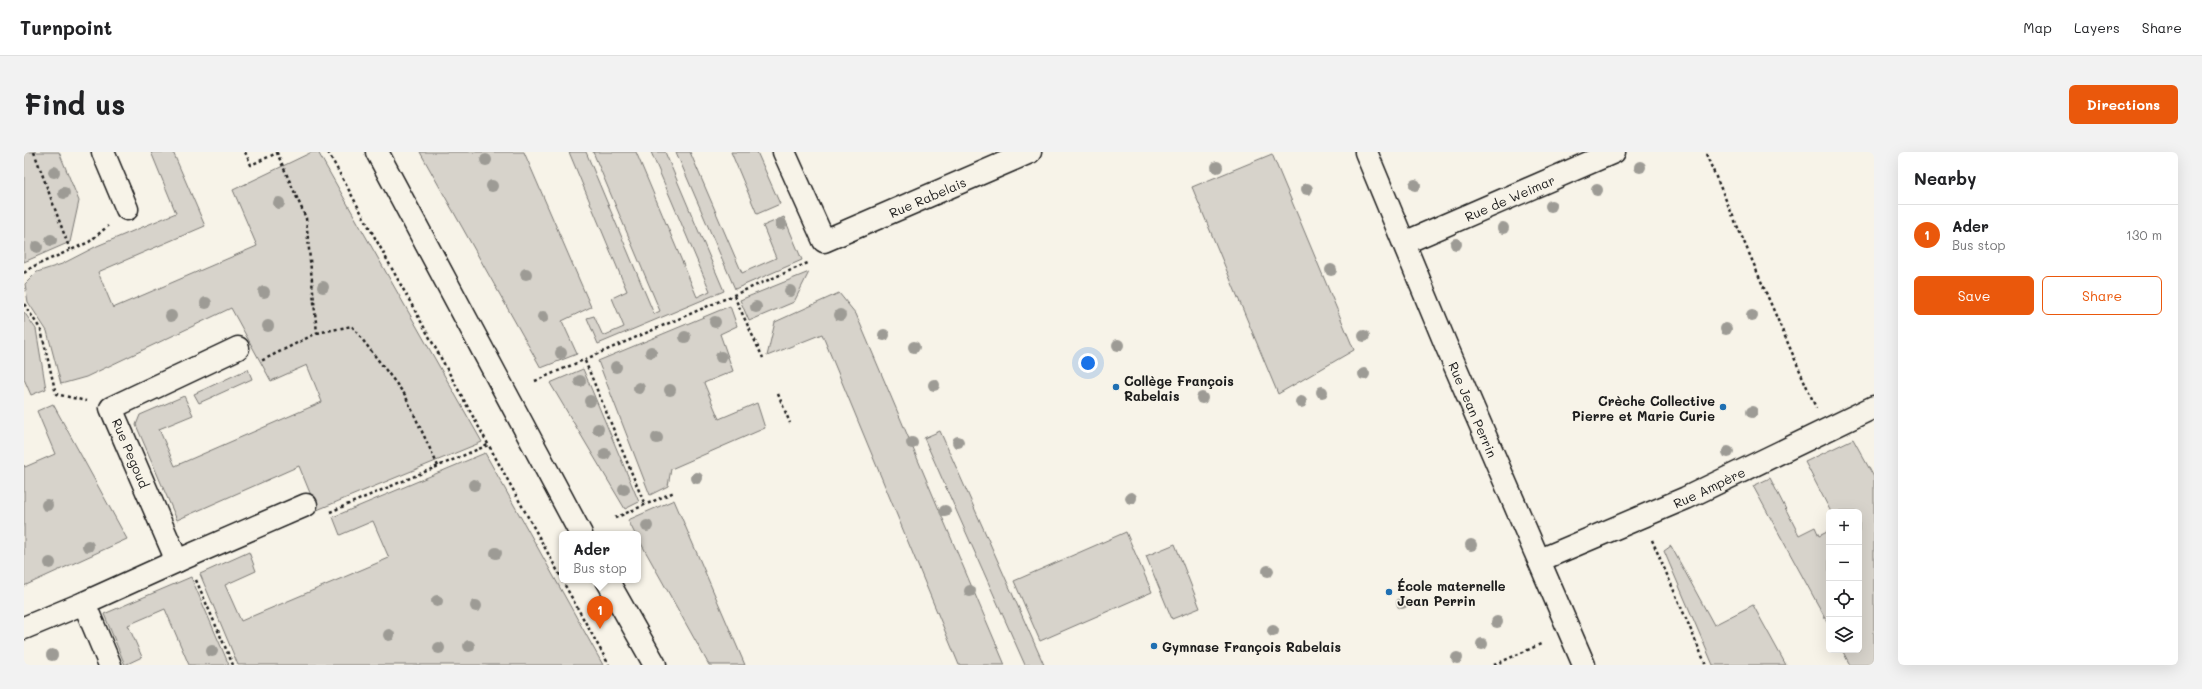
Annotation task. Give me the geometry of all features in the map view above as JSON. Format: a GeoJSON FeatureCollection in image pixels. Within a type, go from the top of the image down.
{"type":"FeatureCollection","features":[{"type":"Feature","properties":{"kind":"street"},"geometry":{"type":"LineString","coordinates":[[103,152],[127,209]]}},
{"type":"Feature","properties":{"kind":"street"},"geometry":{"type":"LineString","coordinates":[[377,152],[579,531]]}},
{"type":"Feature","properties":{"kind":"street"},"geometry":{"type":"LineString","coordinates":[[784,152],[820,250]]}},
{"type":"Feature","properties":{"kind":"street","name":"Rue Rabelais"},"geometry":{"type":"LineString","coordinates":[[820,250],[1030,152]]}},
{"type":"Feature","properties":{"kind":"street","name":"Rue Jean Perrin"},"geometry":{"type":"LineString","coordinates":[[1366,152],[1446,346],[1540,560],[1584,665]]}},
{"type":"Feature","properties":{"kind":"street","name":"Rue de Weimar"},"geometry":{"type":"LineString","coordinates":[[1404,243],[1614,152]]}},
{"type":"Feature","properties":{"kind":"street","name":"Rue Pegoud"},"geometry":{"type":"LineString","coordinates":[[177,561],[111,408],[238,348]]}},
{"type":"Feature","properties":{"kind":"street","name":"Rue Ampère"},"geometry":{"type":"LineString","coordinates":[[1540,560],[1686,498],[1874,407]]}},
{"type":"Feature","properties":{"kind":"street"},"geometry":{"type":"LineString","coordinates":[[24,628],[306,505]]}},
{"type":"Feature","properties":{"kind":"street"},"geometry":{"type":"LineString","coordinates":[[608,583],[655,665]]}},
{"type":"Feature","properties":{"kind":"street"},"geometry":{"type":"LineString","coordinates":[[84,603],[110,665]]}},
{"type":"Feature","properties":{"kind":"path"},"geometry":{"type":"LineString","coordinates":[[34,152],[70,250]]}},
{"type":"Feature","properties":{"kind":"path"},"geometry":{"type":"LineString","coordinates":[[245,152],[251,165],[276,153],[306,218],[317,334]]}},
{"type":"Feature","properties":{"kind":"path"},"geometry":{"type":"LineString","coordinates":[[328,152],[559,575]]}},
{"type":"Feature","properties":{"kind":"path"},"geometry":{"type":"LineString","coordinates":[[1706,154],[1819,415]]}},
{"type":"Feature","properties":{"kind":"path"},"geometry":{"type":"LineString","coordinates":[[24,273],[32,266],[89,242],[127,209]]}},
{"type":"Feature","properties":{"kind":"path"},"geometry":{"type":"LineString","coordinates":[[535,381],[585,361],[734,296],[820,250]]}},
{"type":"Feature","properties":{"kind":"path"},"geometry":{"type":"LineString","coordinates":[[734,296],[763,358]]}},
{"type":"Feature","properties":{"kind":"path"},"geometry":{"type":"LineString","coordinates":[[24,304],[41,330],[56,394],[111,408]]}},
{"type":"Feature","properties":{"kind":"path"},"geometry":{"type":"LineString","coordinates":[[238,348],[253,366],[317,334],[352,326],[405,395],[438,466]]}},
{"type":"Feature","properties":{"kind":"path"},"geometry":{"type":"LineString","coordinates":[[585,361],[645,505]]}},
{"type":"Feature","properties":{"kind":"path"},"geometry":{"type":"LineString","coordinates":[[778,394],[790,423]]}},
{"type":"Feature","properties":{"kind":"path"},"geometry":{"type":"LineString","coordinates":[[326,513],[488,445]]}},
{"type":"Feature","properties":{"kind":"path"},"geometry":{"type":"LineString","coordinates":[[615,518],[674,492]]}},
{"type":"Feature","properties":{"kind":"path"},"geometry":{"type":"LineString","coordinates":[[1651,538],[1706,665]]}},
{"type":"Feature","properties":{"kind":"path"},"geometry":{"type":"LineString","coordinates":[[196,579],[233,665]]}},
{"type":"Feature","properties":{"kind":"path"},"geometry":{"type":"LineString","coordinates":[[564,583],[609,665]]}},
{"type":"Feature","properties":{"kind":"path"},"geometry":{"type":"LineString","coordinates":[[1494,665],[1541,644]]}},
{"type":"Feature","properties":{"kind":"shaded area"},"geometry":{"type":"Polygon","coordinates":[[[24,152],[59,152],[79,201],[70,242],[24,262],[24,152]]]}},
{"type":"Feature","properties":{"kind":"shaded area"},"geometry":{"type":"Polygon","coordinates":[[[151,152],[173,152],[205,226],[98,272],[113,308],[257,246],[233,190],[312,152],[318,152],[482,442],[317,510],[299,466],[177,520],[136,425],[140,415],[184,396],[193,415],[159,429],[175,466],[322,402],[307,365],[271,381],[231,308],[86,377],[61,384],[47,331],[28,302],[25,284],[37,272],[62,264],[97,246],[176,213],[151,152]]]}},
{"type":"Feature","properties":{"kind":"shaded area"},"geometry":{"type":"Polygon","coordinates":[[[420,152],[524,152],[591,307],[562,321],[577,354],[541,368],[420,152]]]}},
{"type":"Feature","properties":{"kind":"shaded area"},"geometry":{"type":"Polygon","coordinates":[[[569,152],[586,152],[654,314],[660,311],[593,152],[636,152],[697,297],[710,291],[651,152],[665,152],[724,291],[598,344],[587,318],[594,316],[603,336],[624,327],[612,298],[627,291],[569,152]]]}},
{"type":"Feature","properties":{"kind":"shaded area"},"geometry":{"type":"Polygon","coordinates":[[[676,152],[690,152],[742,273],[776,258],[763,226],[784,217],[802,260],[735,289],[676,152]]]}},
{"type":"Feature","properties":{"kind":"shaded area"},"geometry":{"type":"Polygon","coordinates":[[[731,152],[757,152],[780,204],[757,214],[731,152]]]}},
{"type":"Feature","properties":{"kind":"shaded area"},"geometry":{"type":"Polygon","coordinates":[[[1272,154],[1354,350],[1278,394],[1192,187],[1272,154]]]}},
{"type":"Feature","properties":{"kind":"shaded area"},"geometry":{"type":"Polygon","coordinates":[[[809,272],[794,302],[749,321],[740,300],[809,272]]]}},
{"type":"Feature","properties":{"kind":"shaded area"},"geometry":{"type":"Polygon","coordinates":[[[839,293],[856,314],[1005,665],[959,665],[822,334],[767,356],[775,322],[839,293]]]}},
{"type":"Feature","properties":{"kind":"shaded area"},"geometry":{"type":"Polygon","coordinates":[[[730,306],[737,326],[720,334],[733,371],[704,383],[719,419],[757,403],[765,428],[671,469],[668,486],[650,495],[598,361],[730,306]]]}},
{"type":"Feature","properties":{"kind":"shaded area"},"geometry":{"type":"Polygon","coordinates":[[[24,312],[36,329],[46,389],[31,395],[24,379],[24,312]]]}},
{"type":"Feature","properties":{"kind":"shaded area"},"geometry":{"type":"Polygon","coordinates":[[[248,369],[252,379],[199,403],[194,394],[248,369]]]}},
{"type":"Feature","properties":{"kind":"shaded area"},"geometry":{"type":"Polygon","coordinates":[[[583,369],[639,502],[625,509],[550,383],[583,369]]]}},
{"type":"Feature","properties":{"kind":"shaded area"},"geometry":{"type":"Polygon","coordinates":[[[53,404],[127,539],[24,586],[24,465],[25,467],[55,454],[37,411],[53,404]]]}},
{"type":"Feature","properties":{"kind":"shaded area"},"geometry":{"type":"Polygon","coordinates":[[[940,431],[1044,665],[1025,665],[924,438],[940,431]]]}},
{"type":"Feature","properties":{"kind":"shaded area"},"geometry":{"type":"Polygon","coordinates":[[[1853,439],[1874,477],[1874,665],[1850,665],[1844,653],[1862,653],[1862,509],[1829,509],[1805,462],[1853,439]]]}},
{"type":"Feature","properties":{"kind":"shaded area"},"geometry":{"type":"Polygon","coordinates":[[[485,453],[603,665],[238,665],[200,574],[249,552],[256,571],[225,585],[241,621],[389,558],[373,521],[340,535],[333,517],[485,453]]]}},
{"type":"Feature","properties":{"kind":"shaded area"},"geometry":{"type":"Polygon","coordinates":[[[1770,478],[1799,535],[1815,527],[1819,536],[1826,532],[1826,620],[1753,486],[1770,478]]]}},
{"type":"Feature","properties":{"kind":"shaded area"},"geometry":{"type":"Polygon","coordinates":[[[674,500],[745,665],[709,665],[641,543],[641,531],[634,531],[628,520],[674,500]]]}},
{"type":"Feature","properties":{"kind":"shaded area"},"geometry":{"type":"Polygon","coordinates":[[[1126,532],[1152,592],[1040,641],[1014,581],[1126,532]]]}},
{"type":"Feature","properties":{"kind":"shaded area"},"geometry":{"type":"Polygon","coordinates":[[[1175,544],[1200,608],[1172,619],[1146,556],[1175,544]]]}},
{"type":"Feature","properties":{"kind":"shaded area"},"geometry":{"type":"Polygon","coordinates":[[[1671,546],[1714,625],[1753,605],[1786,665],[1713,665],[1664,551],[1671,546]]]}},
{"type":"Feature","properties":{"kind":"shaded area"},"geometry":{"type":"Polygon","coordinates":[[[191,577],[229,665],[189,665],[165,609],[128,625],[142,657],[125,665],[104,614],[191,577]]]}},
{"type":"Feature","properties":{"kind":"place","name":"Collège François Rabelais"},"geometry":{"type":"Point","coordinates":[1116,387]}},
{"type":"Feature","properties":{"kind":"place","name":"Crèche Collective Pierre et Marie Curie"},"geometry":{"type":"Point","coordinates":[1723,407]}},
{"type":"Feature","properties":{"kind":"place","name":"École maternelle Jean Perrin"},"geometry":{"type":"Point","coordinates":[1389,592]}},
{"type":"Feature","properties":{"kind":"place","name":"Ader"},"geometry":{"type":"Point","coordinates":[600,629]}},
{"type":"Feature","properties":{"kind":"place","name":"Gymnase François Rabelais"},"geometry":{"type":"Point","coordinates":[1154,646]}}]}
